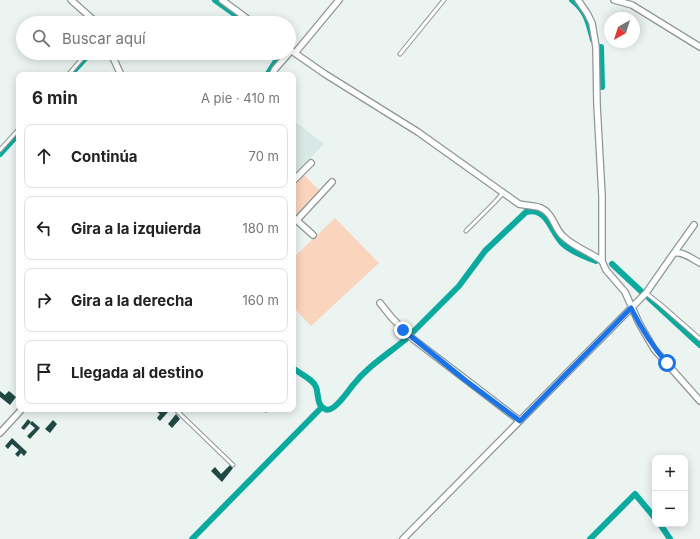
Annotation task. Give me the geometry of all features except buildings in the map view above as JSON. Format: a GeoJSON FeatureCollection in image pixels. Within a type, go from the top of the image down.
{"type":"FeatureCollection","features":[{"type":"Feature","properties":{"kind":"street"},"geometry":{"type":"LineString","coordinates":[[71,0],[89,16]]}},
{"type":"Feature","properties":{"kind":"street"},"geometry":{"type":"LineString","coordinates":[[222,0],[244,16]]}},
{"type":"Feature","properties":{"kind":"street"},"geometry":{"type":"LineString","coordinates":[[296,47],[339,0]]}},
{"type":"Feature","properties":{"kind":"street"},"geometry":{"type":"LineString","coordinates":[[578,0],[592,23],[596,47],[597,105],[602,196],[602,260],[606,270],[625,292],[631,308],[654,349],[700,401]]}},
{"type":"Feature","properties":{"kind":"street"},"geometry":{"type":"LineString","coordinates":[[614,0],[632,5],[700,47]]}},
{"type":"Feature","properties":{"kind":"street"},"geometry":{"type":"LineString","coordinates":[[296,55],[418,132],[486,179],[519,204],[533,206],[546,211],[551,216],[563,237],[602,260]]}},
{"type":"Feature","properties":{"kind":"street"},"geometry":{"type":"LineString","coordinates":[[114,60],[120,72]]}},
{"type":"Feature","properties":{"kind":"street"},"geometry":{"type":"LineString","coordinates":[[274,72],[283,60]]}},
{"type":"Feature","properties":{"kind":"street"},"geometry":{"type":"LineString","coordinates":[[296,178],[311,163]]}},
{"type":"Feature","properties":{"kind":"street"},"geometry":{"type":"LineString","coordinates":[[296,217],[332,182]]}},
{"type":"Feature","properties":{"kind":"street"},"geometry":{"type":"LineString","coordinates":[[296,219],[313,235]]}},
{"type":"Feature","properties":{"kind":"street"},"geometry":{"type":"LineString","coordinates":[[403,539],[646,293],[694,224]]}},
{"type":"Feature","properties":{"kind":"street"},"geometry":{"type":"LineString","coordinates":[[674,253],[678,252],[700,263]]}},
{"type":"Feature","properties":{"kind":"street"},"geometry":{"type":"LineString","coordinates":[[380,303],[392,318],[413,339],[520,421]]}},
{"type":"Feature","properties":{"kind":"street"},"geometry":{"type":"LineString","coordinates":[[0,433],[19,412]]}},
{"type":"Feature","properties":{"kind":"lane"},"geometry":{"type":"LineString","coordinates":[[400,54],[444,0]]}},
{"type":"Feature","properties":{"kind":"lane"},"geometry":{"type":"LineString","coordinates":[[71,72],[81,60]]}},
{"type":"Feature","properties":{"kind":"lane"},"geometry":{"type":"LineString","coordinates":[[0,150],[16,132]]}},
{"type":"Feature","properties":{"kind":"lane"},"geometry":{"type":"LineString","coordinates":[[466,231],[496,202],[503,193]]}},
{"type":"Feature","properties":{"kind":"lane"},"geometry":{"type":"LineString","coordinates":[[646,293],[700,339]]}},
{"type":"Feature","properties":{"kind":"lane"},"geometry":{"type":"LineString","coordinates":[[178,412],[233,465]]}},
{"type":"Feature","properties":{"kind":"shaded area"},"geometry":{"type":"Polygon","coordinates":[[[296,122],[324,144],[296,173],[296,122]]]}},
{"type":"Feature","properties":{"kind":"shaded area"},"geometry":{"type":"Polygon","coordinates":[[[304,175],[320,191],[296,216],[296,183],[304,175]]]}},
{"type":"Feature","properties":{"kind":"shaded area"},"geometry":{"type":"Polygon","coordinates":[[[335,218],[379,263],[311,326],[296,310],[296,255],[335,218]]]}},
{"type":"Feature","properties":{"kind":"waterway"},"geometry":{"type":"LineString","coordinates":[[215,0],[237,16]]}},
{"type":"Feature","properties":{"kind":"waterway"},"geometry":{"type":"LineString","coordinates":[[572,0],[584,13],[593,40]]}},
{"type":"Feature","properties":{"kind":"waterway"},"geometry":{"type":"LineString","coordinates":[[601,47],[602,87]]}},
{"type":"Feature","properties":{"kind":"waterway"},"geometry":{"type":"LineString","coordinates":[[73,72],[84,60]]}},
{"type":"Feature","properties":{"kind":"waterway"},"geometry":{"type":"LineString","coordinates":[[269,72],[277,60]]}},
{"type":"Feature","properties":{"kind":"waterway"},"geometry":{"type":"LineString","coordinates":[[0,154],[16,136]]}},
{"type":"Feature","properties":{"kind":"waterway"},"geometry":{"type":"LineString","coordinates":[[412,333],[459,286],[485,251],[526,212],[533,211],[539,213],[548,222],[563,244],[574,252],[596,261]]}},
{"type":"Feature","properties":{"kind":"waterway"},"geometry":{"type":"LineString","coordinates":[[612,264],[642,292]]}},
{"type":"Feature","properties":{"kind":"waterway"},"geometry":{"type":"LineString","coordinates":[[649,298],[700,345]]}},
{"type":"Feature","properties":{"kind":"waterway"},"geometry":{"type":"LineString","coordinates":[[296,370],[314,384],[317,390],[320,405],[328,410],[336,405],[359,378],[378,360],[406,339]]}},
{"type":"Feature","properties":{"kind":"waterway"},"geometry":{"type":"LineString","coordinates":[[192,539],[322,407]]}},
{"type":"Feature","properties":{"kind":"waterway"},"geometry":{"type":"LineString","coordinates":[[590,539],[635,494],[652,514]]}},
{"type":"Feature","properties":{"kind":"waterway"},"geometry":{"type":"LineString","coordinates":[[662,527],[670,539]]}},
{"type":"Feature","properties":{"kind":"route"},"geometry":{"type":"LineString","coordinates":[[403,330],[465,380],[520,421],[631,308],[638,323],[654,349],[667,363]]}}]}
